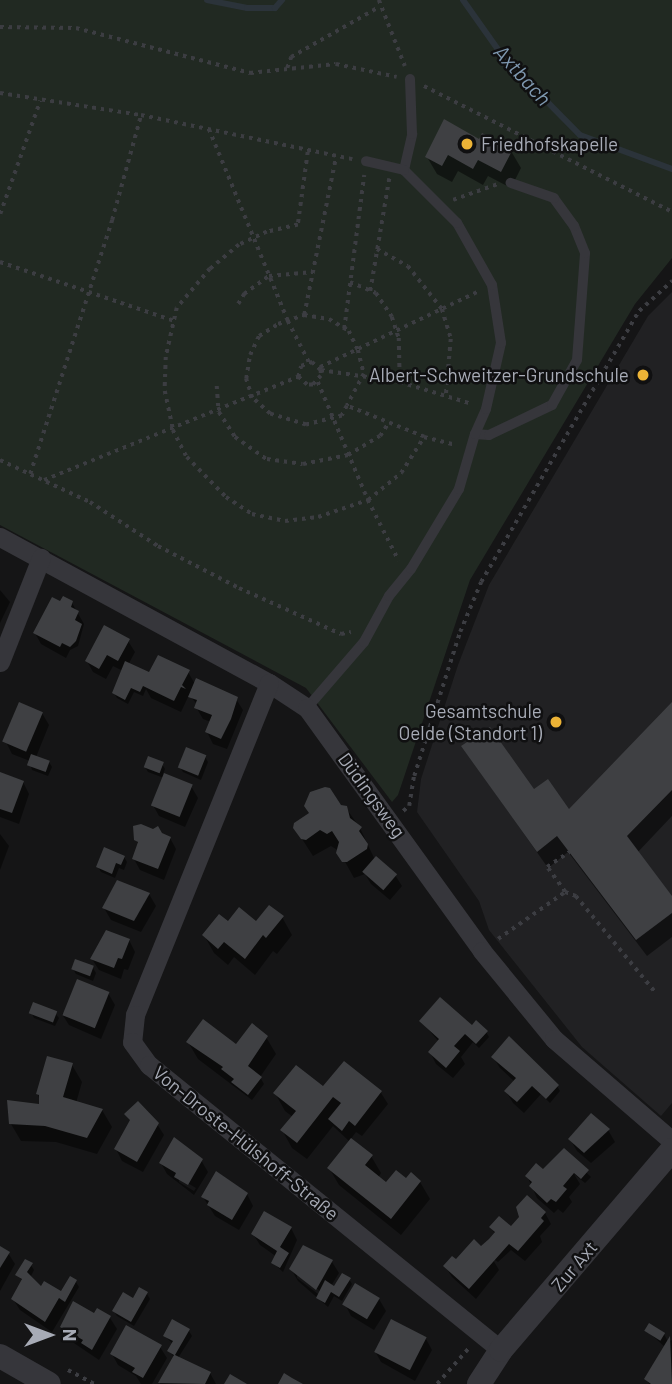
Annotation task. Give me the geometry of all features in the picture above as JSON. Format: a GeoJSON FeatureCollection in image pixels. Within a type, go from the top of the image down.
{"type":"FeatureCollection","features":[{"type":"Feature","properties":{"kind":"street","name":"Düdingsweg"},"geometry":{"type":"LineString","coordinates":[[0,537],[269,683],[307,708],[482,951],[554,1039],[672,1141]]}},
{"type":"Feature","properties":{"kind":"street"},"geometry":{"type":"LineString","coordinates":[[0,662],[41,558]]}},
{"type":"Feature","properties":{"kind":"street","name":"Von-Droste-Hülshoff-Straße"},"geometry":{"type":"LineString","coordinates":[[269,683],[135,1015],[132,1042],[149,1065],[501,1350]]}},
{"type":"Feature","properties":{"kind":"street","name":"Zur Axt"},"geometry":{"type":"LineString","coordinates":[[479,1384],[501,1350],[672,1150]]}},
{"type":"Feature","properties":{"kind":"street"},"geometry":{"type":"LineString","coordinates":[[0,1356],[43,1382]]}},
{"type":"Feature","properties":{"kind":"lane"},"geometry":{"type":"LineString","coordinates":[[404,170],[412,134],[410,79]]}},
{"type":"Feature","properties":{"kind":"lane"},"geometry":{"type":"LineString","coordinates":[[307,708],[364,642],[389,596],[406,575],[459,489],[475,434],[486,409],[501,343],[492,285],[477,254],[441,204],[404,170],[366,161]]}},
{"type":"Feature","properties":{"kind":"lane"},"geometry":{"type":"LineString","coordinates":[[475,434],[489,435],[552,405],[577,360],[584,253],[574,226],[554,198],[506,183]]}},
{"type":"Feature","properties":{"kind":"path"},"geometry":{"type":"LineString","coordinates":[[379,0],[379,7],[410,79]]}},
{"type":"Feature","properties":{"kind":"path"},"geometry":{"type":"LineString","coordinates":[[287,68],[291,57],[379,7]]}},
{"type":"Feature","properties":{"kind":"path"},"geometry":{"type":"LineString","coordinates":[[0,27],[76,28],[250,73],[336,64],[410,79],[672,212]]}},
{"type":"Feature","properties":{"kind":"path"},"geometry":{"type":"LineString","coordinates":[[0,93],[141,115],[308,152],[366,161],[344,328]]}},
{"type":"Feature","properties":{"kind":"path"},"geometry":{"type":"LineString","coordinates":[[0,214],[40,101]]}},
{"type":"Feature","properties":{"kind":"path"},"geometry":{"type":"LineString","coordinates":[[30,474],[112,220],[141,115]]}},
{"type":"Feature","properties":{"kind":"path"},"geometry":{"type":"LineString","coordinates":[[209,129],[269,276],[309,362],[320,369],[364,374],[400,382],[486,409]]}},
{"type":"Feature","properties":{"kind":"path"},"geometry":{"type":"LineString","coordinates":[[308,152],[298,225],[239,244],[210,269],[177,307],[166,357],[165,391],[173,430],[187,457],[226,497],[252,514],[285,521],[318,517],[368,500],[401,473],[424,436]]}},
{"type":"Feature","properties":{"kind":"path"},"geometry":{"type":"LineString","coordinates":[[304,315],[336,157]]}},
{"type":"Feature","properties":{"kind":"path"},"geometry":{"type":"LineString","coordinates":[[370,291],[391,167]]}},
{"type":"Feature","properties":{"kind":"path"},"geometry":{"type":"LineString","coordinates":[[441,204],[506,183]]}},
{"type":"Feature","properties":{"kind":"path"},"geometry":{"type":"LineString","coordinates":[[377,249],[408,266],[442,309],[451,339],[446,396]]}},
{"type":"Feature","properties":{"kind":"path"},"geometry":{"type":"LineString","coordinates":[[0,262],[174,321]]}},
{"type":"Feature","properties":{"kind":"path"},"geometry":{"type":"LineString","coordinates":[[238,304],[244,294],[269,276],[313,272]]}},
{"type":"Feature","properties":{"kind":"path"},"geometry":{"type":"LineString","coordinates":[[390,821],[408,806],[414,776],[460,632],[481,582],[639,311],[672,281]]}},
{"type":"Feature","properties":{"kind":"path"},"geometry":{"type":"LineString","coordinates":[[350,282],[382,300],[397,331],[400,382]]}},
{"type":"Feature","properties":{"kind":"path"},"geometry":{"type":"LineString","coordinates":[[320,369],[492,285]]}},
{"type":"Feature","properties":{"kind":"path"},"geometry":{"type":"LineString","coordinates":[[304,315],[328,319],[344,328],[358,349],[364,374],[342,416],[306,425],[287,422],[270,414],[252,398],[246,379],[250,355],[259,336],[288,320],[304,315]]}},
{"type":"Feature","properties":{"kind":"path"},"geometry":{"type":"LineString","coordinates":[[298,377],[301,366],[309,362]]}},
{"type":"Feature","properties":{"kind":"path"},"geometry":{"type":"LineString","coordinates":[[320,369],[318,382],[333,420],[368,500],[406,575]]}},
{"type":"Feature","properties":{"kind":"path"},"geometry":{"type":"LineString","coordinates":[[43,481],[219,412],[298,377]]}},
{"type":"Feature","properties":{"kind":"path"},"geometry":{"type":"LineString","coordinates":[[298,377],[307,385],[318,382]]}},
{"type":"Feature","properties":{"kind":"path"},"geometry":{"type":"LineString","coordinates":[[217,386],[219,412],[235,437],[253,452],[267,459],[303,464],[348,455],[380,436],[389,422]]}},
{"type":"Feature","properties":{"kind":"path"},"geometry":{"type":"LineString","coordinates":[[347,406],[424,436],[472,449]]}},
{"type":"Feature","properties":{"kind":"path"},"geometry":{"type":"LineString","coordinates":[[0,460],[90,502],[158,546],[239,589],[341,634],[371,629]]}},
{"type":"Feature","properties":{"kind":"path"},"geometry":{"type":"LineString","coordinates":[[569,852],[547,867],[565,892],[576,896],[656,993]]}},
{"type":"Feature","properties":{"kind":"path"},"geometry":{"type":"LineString","coordinates":[[482,951],[565,892]]}},
{"type":"Feature","properties":{"kind":"shaded area"},"geometry":{"type":"Polygon","coordinates":[[[0,0],[672,0],[672,258],[635,304],[470,580],[398,795],[392,802],[306,688],[0,525],[0,0]]]}},
{"type":"Feature","properties":{"kind":"shaded area","name":"Gesamtschule Oelde (Standort 1)"},"geometry":{"type":"Polygon","coordinates":[[[672,292],[672,1103],[661,1116],[582,1047],[489,930],[479,901],[417,812],[421,779],[458,665],[489,585],[648,316],[672,292]]]}},
{"type":"Feature","properties":{"kind":"building","name":"Friedhofskapelle"},"geometry":{"type":"Polygon","coordinates":[[[444,119],[479,139],[482,133],[513,149],[501,172],[478,160],[473,169],[448,155],[442,166],[425,157],[444,119]]]}},
{"type":"Feature","properties":{"kind":"building"},"geometry":{"type":"Polygon","coordinates":[[[63,596],[73,601],[71,607],[79,611],[75,620],[82,624],[76,641],[70,647],[62,643],[60,647],[33,633],[52,597],[60,601],[63,596]]]}},
{"type":"Feature","properties":{"kind":"building"},"geometry":{"type":"Polygon","coordinates":[[[104,625],[130,639],[118,661],[107,655],[99,669],[85,661],[104,625]]]}},
{"type":"Feature","properties":{"kind":"building"},"geometry":{"type":"Polygon","coordinates":[[[158,655],[190,670],[182,685],[186,689],[181,687],[174,701],[143,686],[140,692],[131,688],[125,700],[112,693],[125,661],[149,672],[158,655]]]}},
{"type":"Feature","properties":{"kind":"building"},"geometry":{"type":"Polygon","coordinates":[[[196,678],[238,697],[221,739],[205,732],[212,715],[194,708],[197,700],[188,697],[196,678]]]}},
{"type":"Feature","properties":{"kind":"building"},"geometry":{"type":"Polygon","coordinates":[[[19,702],[43,712],[26,752],[2,742],[19,702]]]}},
{"type":"Feature","properties":{"kind":"building","name":"Gesamtschule Oelde (Standort 1)"},"geometry":{"type":"Polygon","coordinates":[[[672,702],[672,790],[627,836],[672,896],[672,913],[636,940],[557,836],[537,852],[461,746],[490,727],[534,789],[548,779],[569,809],[672,702]]]}},
{"type":"Feature","properties":{"kind":"building"},"geometry":{"type":"Polygon","coordinates":[[[186,747],[206,755],[198,776],[178,767],[186,747]]]}},
{"type":"Feature","properties":{"kind":"building"},"geometry":{"type":"Polygon","coordinates":[[[31,754],[50,761],[46,772],[27,765],[31,754]]]}},
{"type":"Feature","properties":{"kind":"building"},"geometry":{"type":"Polygon","coordinates":[[[148,756],[164,762],[160,773],[144,767],[148,756]]]}},
{"type":"Feature","properties":{"kind":"building"},"geometry":{"type":"Polygon","coordinates":[[[0,772],[24,781],[12,813],[0,809],[0,772]]]}},
{"type":"Feature","properties":{"kind":"building"},"geometry":{"type":"Polygon","coordinates":[[[164,773],[193,785],[180,817],[151,805],[164,773]]]}},
{"type":"Feature","properties":{"kind":"building"},"geometry":{"type":"Polygon","coordinates":[[[330,788],[341,805],[347,806],[350,818],[362,827],[359,831],[368,844],[367,849],[347,862],[342,862],[336,853],[339,842],[332,831],[327,834],[320,830],[306,840],[301,839],[293,828],[294,823],[309,813],[304,806],[310,792],[330,788]]]}},
{"type":"Feature","properties":{"kind":"building"},"geometry":{"type":"Polygon","coordinates":[[[141,824],[153,829],[158,826],[162,833],[171,837],[158,869],[132,859],[138,842],[134,840],[133,826],[141,824]]]}},
{"type":"Feature","properties":{"kind":"building"},"geometry":{"type":"Polygon","coordinates":[[[104,847],[125,856],[121,865],[116,863],[112,874],[96,867],[104,847]]]}},
{"type":"Feature","properties":{"kind":"building"},"geometry":{"type":"Polygon","coordinates":[[[376,856],[397,874],[383,890],[362,872],[376,856]]]}},
{"type":"Feature","properties":{"kind":"building"},"geometry":{"type":"Polygon","coordinates":[[[117,880],[150,893],[134,921],[102,908],[117,880]]]}},
{"type":"Feature","properties":{"kind":"building"},"geometry":{"type":"Polygon","coordinates":[[[269,905],[284,916],[266,938],[263,935],[245,959],[224,942],[218,949],[202,935],[219,914],[228,921],[239,907],[256,921],[269,905]]]}},
{"type":"Feature","properties":{"kind":"building"},"geometry":{"type":"Polygon","coordinates":[[[106,930],[130,939],[122,959],[118,958],[114,968],[90,959],[106,930]]]}},
{"type":"Feature","properties":{"kind":"building"},"geometry":{"type":"Polygon","coordinates":[[[75,959],[94,966],[90,976],[71,969],[75,959]]]}},
{"type":"Feature","properties":{"kind":"building"},"geometry":{"type":"Polygon","coordinates":[[[77,979],[109,992],[95,1028],[62,1015],[77,979]]]}},
{"type":"Feature","properties":{"kind":"building"},"geometry":{"type":"Polygon","coordinates":[[[440,997],[472,1025],[476,1020],[488,1031],[476,1044],[465,1034],[454,1046],[460,1051],[446,1068],[428,1052],[439,1039],[419,1021],[440,997]]]}},
{"type":"Feature","properties":{"kind":"building"},"geometry":{"type":"Polygon","coordinates":[[[33,1002],[57,1011],[53,1023],[29,1013],[33,1002]]]}},
{"type":"Feature","properties":{"kind":"building"},"geometry":{"type":"Polygon","coordinates":[[[203,1019],[236,1044],[252,1023],[268,1036],[248,1066],[262,1077],[248,1095],[231,1082],[234,1079],[221,1069],[223,1067],[186,1042],[203,1019]]]}},
{"type":"Feature","properties":{"kind":"building"},"geometry":{"type":"Polygon","coordinates":[[[509,1036],[559,1085],[546,1099],[532,1086],[517,1102],[504,1091],[516,1078],[491,1057],[509,1036]]]}},
{"type":"Feature","properties":{"kind":"building"},"geometry":{"type":"Polygon","coordinates":[[[47,1056],[73,1063],[63,1097],[103,1109],[87,1138],[45,1126],[9,1124],[7,1100],[39,1104],[39,1095],[36,1094],[47,1056]]]}},
{"type":"Feature","properties":{"kind":"building"},"geometry":{"type":"Polygon","coordinates":[[[344,1061],[382,1091],[355,1126],[349,1121],[342,1131],[328,1119],[341,1103],[333,1097],[297,1143],[280,1130],[296,1111],[273,1093],[296,1065],[323,1086],[344,1061]]]}},
{"type":"Feature","properties":{"kind":"building"},"geometry":{"type":"Polygon","coordinates":[[[138,1101],[159,1123],[137,1162],[114,1149],[130,1120],[124,1114],[138,1101]]]}},
{"type":"Feature","properties":{"kind":"building"},"geometry":{"type":"Polygon","coordinates":[[[591,1113],[610,1129],[584,1153],[568,1139],[591,1113]]]}},
{"type":"Feature","properties":{"kind":"building"},"geometry":{"type":"Polygon","coordinates":[[[174,1137],[203,1159],[188,1185],[174,1177],[176,1173],[159,1163],[174,1137]]]}},
{"type":"Feature","properties":{"kind":"building"},"geometry":{"type":"Polygon","coordinates":[[[351,1138],[373,1155],[365,1165],[386,1182],[396,1170],[406,1178],[411,1172],[421,1181],[391,1219],[327,1168],[351,1138]]]}},
{"type":"Feature","properties":{"kind":"building"},"geometry":{"type":"Polygon","coordinates":[[[564,1148],[589,1170],[581,1179],[574,1173],[563,1186],[567,1189],[556,1202],[551,1199],[547,1203],[529,1186],[532,1182],[525,1176],[536,1163],[543,1169],[564,1148]]]}},
{"type":"Feature","properties":{"kind":"building"},"geometry":{"type":"Polygon","coordinates":[[[216,1171],[248,1193],[232,1220],[207,1205],[209,1201],[201,1197],[216,1171]]]}},
{"type":"Feature","properties":{"kind":"building"},"geometry":{"type":"Polygon","coordinates":[[[527,1195],[546,1212],[541,1218],[544,1221],[518,1251],[509,1244],[469,1289],[443,1266],[452,1256],[456,1259],[474,1239],[481,1246],[489,1239],[495,1232],[489,1227],[499,1216],[511,1226],[519,1217],[516,1207],[527,1195]]]}},
{"type":"Feature","properties":{"kind":"building"},"geometry":{"type":"Polygon","coordinates":[[[264,1211],[292,1227],[280,1247],[289,1253],[280,1268],[271,1263],[277,1251],[251,1234],[264,1211]]]}},
{"type":"Feature","properties":{"kind":"building"},"geometry":{"type":"Polygon","coordinates":[[[303,1245],[333,1260],[316,1290],[289,1269],[303,1245]]]}},
{"type":"Feature","properties":{"kind":"building"},"geometry":{"type":"Polygon","coordinates":[[[0,1246],[10,1252],[0,1268],[0,1246]]]}},
{"type":"Feature","properties":{"kind":"building"},"geometry":{"type":"Polygon","coordinates":[[[25,1259],[33,1263],[27,1272],[41,1286],[44,1281],[61,1291],[70,1276],[77,1280],[65,1302],[59,1298],[45,1322],[11,1299],[22,1279],[15,1275],[25,1259]]]}},
{"type":"Feature","properties":{"kind":"building"},"geometry":{"type":"Polygon","coordinates":[[[342,1273],[351,1278],[339,1297],[331,1292],[325,1303],[316,1298],[325,1280],[334,1286],[342,1273]]]}},
{"type":"Feature","properties":{"kind":"building"},"geometry":{"type":"Polygon","coordinates":[[[355,1283],[380,1298],[367,1319],[342,1304],[355,1283]]]}},
{"type":"Feature","properties":{"kind":"building"},"geometry":{"type":"Polygon","coordinates":[[[139,1287],[148,1292],[131,1322],[112,1311],[123,1292],[133,1298],[139,1287]]]}},
{"type":"Feature","properties":{"kind":"building"},"geometry":{"type":"Polygon","coordinates":[[[73,1301],[94,1313],[97,1308],[111,1316],[92,1350],[81,1343],[83,1340],[60,1327],[73,1301]]]}},
{"type":"Feature","properties":{"kind":"building"},"geometry":{"type":"Polygon","coordinates":[[[172,1319],[190,1329],[175,1355],[211,1372],[205,1384],[158,1383],[174,1355],[167,1351],[173,1341],[163,1336],[172,1319]]]}},
{"type":"Feature","properties":{"kind":"building"},"geometry":{"type":"Polygon","coordinates":[[[391,1319],[427,1337],[410,1370],[374,1352],[391,1319]]]}},
{"type":"Feature","properties":{"kind":"building"},"geometry":{"type":"Polygon","coordinates":[[[649,1323],[665,1333],[660,1341],[644,1331],[649,1323]]]}},
{"type":"Feature","properties":{"kind":"building"},"geometry":{"type":"Polygon","coordinates":[[[126,1325],[162,1345],[143,1378],[132,1372],[135,1368],[110,1354],[126,1325]]]}},
{"type":"Feature","properties":{"kind":"building"},"geometry":{"type":"Polygon","coordinates":[[[670,1336],[672,1384],[651,1384],[644,1379],[670,1336]]]}},
{"type":"Feature","properties":{"kind":"building"},"geometry":{"type":"Polygon","coordinates":[[[284,1373],[292,1378],[303,1384],[278,1384],[284,1373]]]}},
{"type":"Feature","properties":{"kind":"building"},"geometry":{"type":"Polygon","coordinates":[[[230,1374],[247,1384],[224,1384],[230,1374]]]}},
{"type":"Feature","properties":{"kind":"waterway","name":"Axtbach"},"geometry":{"type":"LineString","coordinates":[[207,0],[247,8],[275,8],[282,0]]}},
{"type":"Feature","properties":{"kind":"waterway","name":"Axtbach"},"geometry":{"type":"LineString","coordinates":[[463,0],[504,58],[580,135],[672,169]]}},
{"type":"Feature","properties":{"kind":"place","name":"Friedhofskapelle"},"geometry":{"type":"Point","coordinates":[467,144]}},
{"type":"Feature","properties":{"kind":"place","name":"Albert-Schweitzer-Grundschule"},"geometry":{"type":"Point","coordinates":[643,375]}},
{"type":"Feature","properties":{"kind":"place","name":"Gesamtschule Oelde (Standort 1)"},"geometry":{"type":"Point","coordinates":[556,722]}}]}
